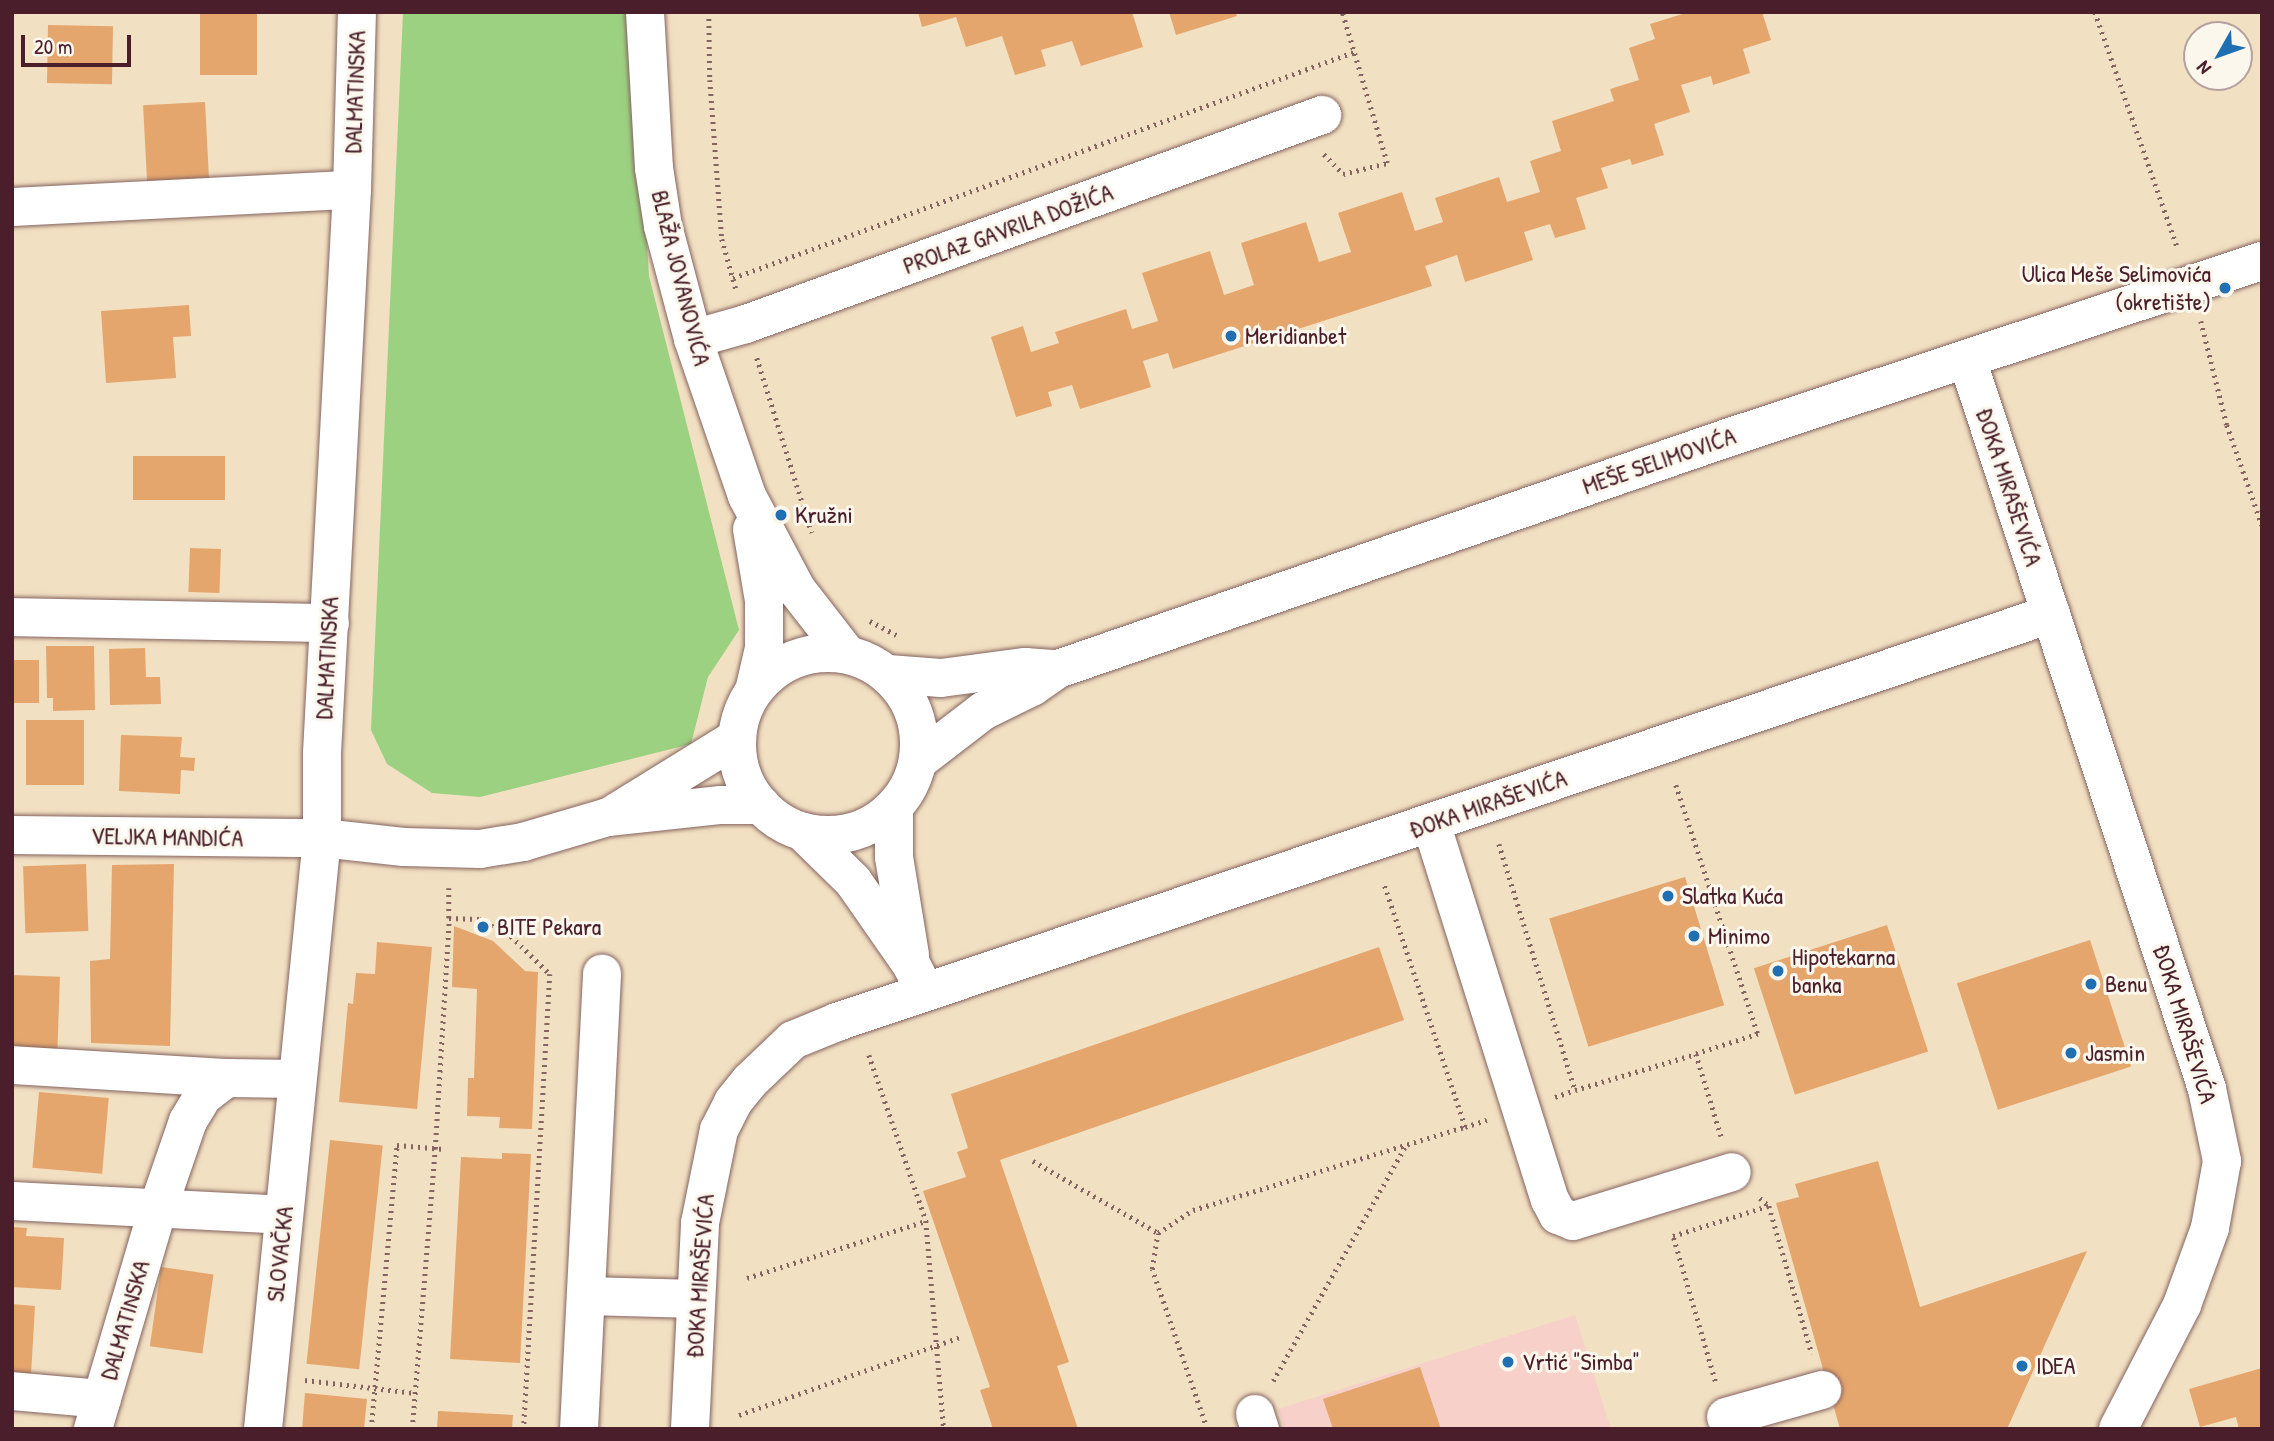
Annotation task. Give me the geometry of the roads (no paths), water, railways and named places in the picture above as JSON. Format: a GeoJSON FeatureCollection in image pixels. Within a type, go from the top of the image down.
{"type":"FeatureCollection","features":[{"type":"Feature","properties":{"kind":"street","name":"DALMATINSKA"},"geometry":{"type":"LineString","coordinates":[[297,1079],[322,838],[322,753],[352,190],[357,12]]}},
{"type":"Feature","properties":{"kind":"street","name":"BLAŽA JOVANOVIĆA"},"geometry":{"type":"LineString","coordinates":[[645,12],[654,169],[663,226],[693,339],[747,496],[797,590],[846,653]]}},
{"type":"Feature","properties":{"kind":"street","name":"PROLAZ GAVRILA DOŽIĆA"},"geometry":{"type":"LineString","coordinates":[[693,339],[747,324],[1322,115]]}},
{"type":"Feature","properties":{"kind":"street"},"geometry":{"type":"LineString","coordinates":[[12,207],[352,190]]}},
{"type":"Feature","properties":{"kind":"street","name":"MEŠE SELIMOVIĆA"},"geometry":{"type":"LineString","coordinates":[[918,761],[983,711],[1032,687],[1058,669],[1730,436],[2262,261]]}},
{"type":"Feature","properties":{"kind":"street","name":"ĐOKA MIRAŠEVIĆA"},"geometry":{"type":"LineString","coordinates":[[1967,359],[2207,1089],[2222,1161],[2210,1227],[2182,1305],[2118,1429]]}},
{"type":"Feature","properties":{"kind":"street","name":"BLAŽA JOVANOVIĆA"},"geometry":{"type":"LineString","coordinates":[[747,496],[764,601],[764,648],[755,687]]}},
{"type":"Feature","properties":{"kind":"street","name":"ĐOKA MIRAŠEVIĆA"},"geometry":{"type":"LineString","coordinates":[[690,1429],[700,1223],[719,1130],[733,1102],[750,1081],[793,1040],[918,978],[1431,823],[2051,614]]}},
{"type":"Feature","properties":{"kind":"street"},"geometry":{"type":"LineString","coordinates":[[12,617],[330,623]]}},
{"type":"Feature","properties":{"kind":"street"},"geometry":{"type":"LineString","coordinates":[[822,652],[846,653],[868,661],[896,657],[919,734],[918,761],[910,787],[894,808],[876,824],[853,832],[828,835],[803,832],[780,821],[761,805],[747,785],[738,762],[737,738],[742,711],[755,687],[779,666],[799,656],[822,652]]}},
{"type":"Feature","properties":{"kind":"street","name":"MEŠE SELIMOVIĆA"},"geometry":{"type":"LineString","coordinates":[[896,657],[941,678],[1025,667],[1058,669]]}},
{"type":"Feature","properties":{"kind":"street"},"geometry":{"type":"LineString","coordinates":[[608,817],[737,738]]}},
{"type":"Feature","properties":{"kind":"street"},"geometry":{"type":"LineString","coordinates":[[608,817],[721,805],[761,805]]}},
{"type":"Feature","properties":{"kind":"street"},"geometry":{"type":"LineString","coordinates":[[894,808],[894,857],[918,978]]}},
{"type":"Feature","properties":{"kind":"street","name":"VELJKA MANDIĆA"},"geometry":{"type":"LineString","coordinates":[[12,835],[322,838],[404,847],[480,849],[523,842],[608,817]]}},
{"type":"Feature","properties":{"kind":"street"},"geometry":{"type":"LineString","coordinates":[[1431,823],[1550,1200],[1558,1215],[1573,1221],[1732,1172]]}},
{"type":"Feature","properties":{"kind":"street"},"geometry":{"type":"LineString","coordinates":[[803,832],[853,881],[918,978]]}},
{"type":"Feature","properties":{"kind":"street"},"geometry":{"type":"LineString","coordinates":[[579,1429],[602,974]]}},
{"type":"Feature","properties":{"kind":"street"},"geometry":{"type":"LineString","coordinates":[[12,1065],[226,1078],[297,1079]]}},
{"type":"Feature","properties":{"kind":"street","name":"DALMATINSKA"},"geometry":{"type":"LineString","coordinates":[[97,1414],[157,1211],[188,1121],[203,1096],[226,1078]]}},
{"type":"Feature","properties":{"kind":"street","name":"SLOVAČKA"},"geometry":{"type":"LineString","coordinates":[[263,1429],[297,1079]]}},
{"type":"Feature","properties":{"kind":"street"},"geometry":{"type":"LineString","coordinates":[[12,1201],[157,1211],[284,1215]]}},
{"type":"Feature","properties":{"kind":"street"},"geometry":{"type":"LineString","coordinates":[[587,1296],[696,1299]]}},
{"type":"Feature","properties":{"kind":"street"},"geometry":{"type":"LineString","coordinates":[[1726,1416],[1822,1390]]}},
{"type":"Feature","properties":{"kind":"street"},"geometry":{"type":"LineString","coordinates":[[12,1391],[97,1414]]}},
{"type":"Feature","properties":{"kind":"place","name":"Ulica Meše Selimovića (okretište)"},"geometry":{"type":"Point","coordinates":[2225,288]}},
{"type":"Feature","properties":{"kind":"place","name":"Meridianbet"},"geometry":{"type":"Point","coordinates":[1231,336]}},
{"type":"Feature","properties":{"kind":"place","name":"Kružni"},"geometry":{"type":"Point","coordinates":[781,515]}},
{"type":"Feature","properties":{"kind":"place","name":"Slatka Kuća"},"geometry":{"type":"Point","coordinates":[1668,896]}},
{"type":"Feature","properties":{"kind":"place","name":"BITE Pekara"},"geometry":{"type":"Point","coordinates":[483,927]}},
{"type":"Feature","properties":{"kind":"place","name":"Minimo"},"geometry":{"type":"Point","coordinates":[1694,936]}},
{"type":"Feature","properties":{"kind":"place","name":"Hipotekarna banka"},"geometry":{"type":"Point","coordinates":[1778,971]}},
{"type":"Feature","properties":{"kind":"place","name":"Benu"},"geometry":{"type":"Point","coordinates":[2091,984]}},
{"type":"Feature","properties":{"kind":"place","name":"Jasmin"},"geometry":{"type":"Point","coordinates":[2071,1053]}},
{"type":"Feature","properties":{"kind":"place","name":"Vrtić \"Simba\""},"geometry":{"type":"Point","coordinates":[1508,1362]}},
{"type":"Feature","properties":{"kind":"place","name":"IDEA"},"geometry":{"type":"Point","coordinates":[2022,1366]}}]}
